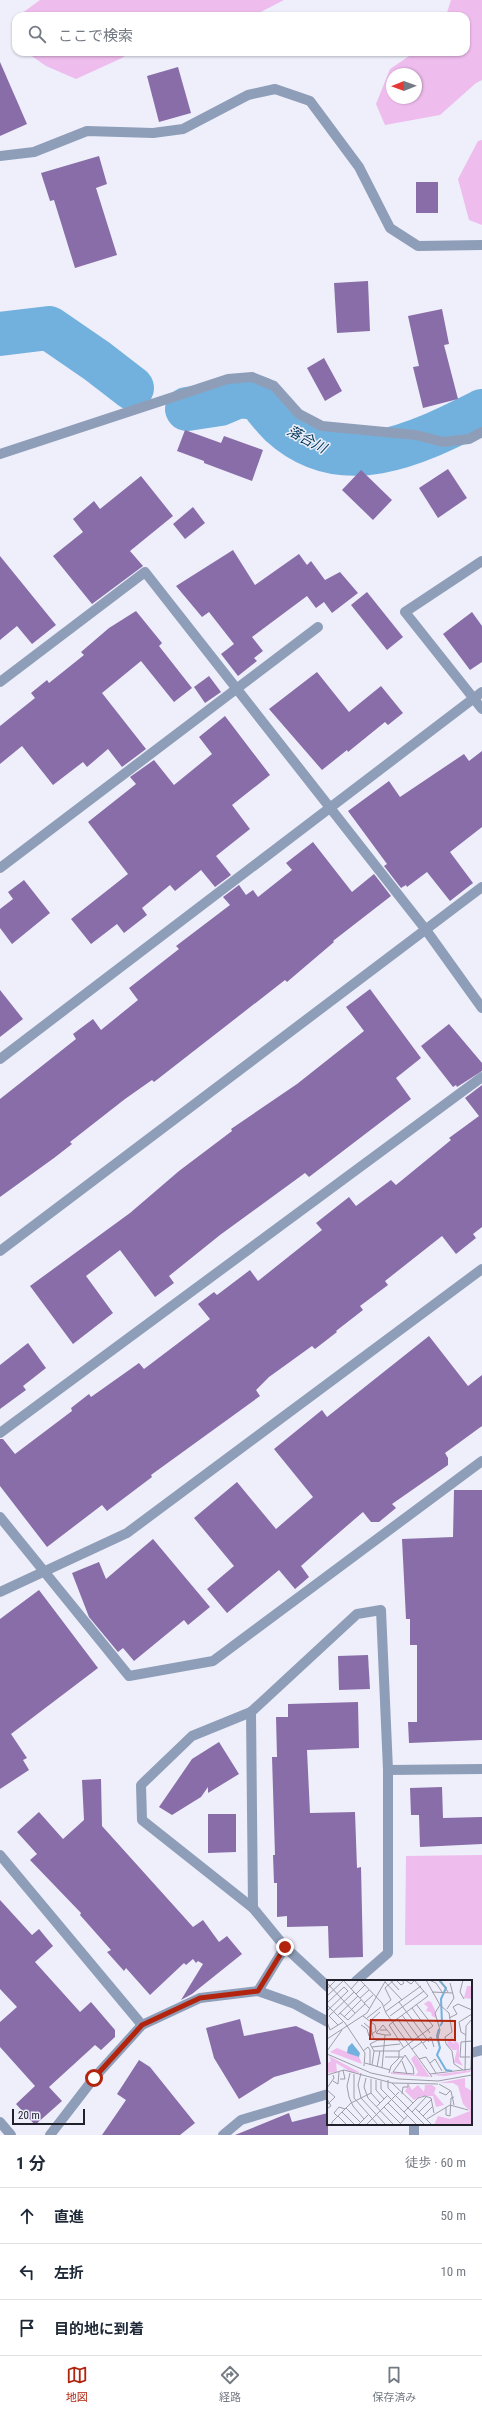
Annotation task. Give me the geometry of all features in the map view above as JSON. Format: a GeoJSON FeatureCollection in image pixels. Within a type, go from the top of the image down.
{"type":"FeatureCollection","features":[{"type":"Feature","properties":{"kind":"street"},"geometry":{"type":"LineString","coordinates":[[0,156],[34,152],[87,131],[153,133],[183,129],[248,95],[275,89],[310,101],[359,167],[390,228],[418,246],[482,245]]}},
{"type":"Feature","properties":{"kind":"street"},"geometry":{"type":"LineString","coordinates":[[0,454],[228,379],[252,377],[274,386],[299,414],[322,426],[416,435],[443,442],[469,439],[482,432]]}},
{"type":"Feature","properties":{"kind":"street"},"geometry":{"type":"LineString","coordinates":[[482,561],[405,612],[482,709]]}},
{"type":"Feature","properties":{"kind":"street"},"geometry":{"type":"LineString","coordinates":[[0,682],[145,572],[426,930],[482,1008]]}},
{"type":"Feature","properties":{"kind":"street"},"geometry":{"type":"LineString","coordinates":[[0,868],[318,627]]}},
{"type":"Feature","properties":{"kind":"street"},"geometry":{"type":"LineString","coordinates":[[0,1059],[482,692]]}},
{"type":"Feature","properties":{"kind":"street"},"geometry":{"type":"LineString","coordinates":[[0,1251],[482,887]]}},
{"type":"Feature","properties":{"kind":"street"},"geometry":{"type":"LineString","coordinates":[[0,1433],[482,1077]]}},
{"type":"Feature","properties":{"kind":"street"},"geometry":{"type":"LineString","coordinates":[[0,1592],[127,1533],[482,1269]]}},
{"type":"Feature","properties":{"kind":"street"},"geometry":{"type":"LineString","coordinates":[[0,1518],[129,1676],[213,1661],[482,1461]]}},
{"type":"Feature","properties":{"kind":"street"},"geometry":{"type":"LineString","coordinates":[[327,1986],[285,1947],[253,1908],[142,1820],[141,1785],[192,1736],[251,1712],[357,1614],[381,1610],[388,1770],[388,1953],[357,1980]]}},
{"type":"Feature","properties":{"kind":"street"},"geometry":{"type":"LineString","coordinates":[[251,1712],[253,1908]]}},
{"type":"Feature","properties":{"kind":"street"},"geometry":{"type":"LineString","coordinates":[[388,1770],[482,1768]]}},
{"type":"Feature","properties":{"kind":"street"},"geometry":{"type":"LineString","coordinates":[[0,1855],[142,2025]]}},
{"type":"Feature","properties":{"kind":"street"},"geometry":{"type":"LineString","coordinates":[[258,1991],[285,1947]]}},
{"type":"Feature","properties":{"kind":"street"},"geometry":{"type":"LineString","coordinates":[[50,2135],[94,2078],[142,2025],[200,1998],[258,1991],[295,2004],[327,2021]]}},
{"type":"Feature","properties":{"kind":"street"},"geometry":{"type":"LineString","coordinates":[[472,2053],[482,2050]]}},
{"type":"Feature","properties":{"kind":"street"},"geometry":{"type":"LineString","coordinates":[[223,2135],[241,2120],[327,2094]]}},
{"type":"Feature","properties":{"kind":"street"},"geometry":{"type":"LineString","coordinates":[[0,2122],[10,2135]]}},
{"type":"Feature","properties":{"kind":"shaded area"},"geometry":{"type":"Polygon","coordinates":[[[40,0],[284,0],[261,12],[24,12],[40,0]]]}},
{"type":"Feature","properties":{"kind":"shaded area"},"geometry":{"type":"Polygon","coordinates":[[[451,0],[482,0],[482,80],[476,83],[440,115],[385,125],[376,104],[386,79],[386,104],[422,104],[422,68],[391,68],[409,56],[470,56],[470,12],[447,12],[451,0]]]}},
{"type":"Feature","properties":{"kind":"shaded area"},"geometry":{"type":"Polygon","coordinates":[[[32,56],[125,56],[76,79],[46,66],[32,56]]]}},
{"type":"Feature","properties":{"kind":"shaded area"},"geometry":{"type":"Polygon","coordinates":[[[482,140],[482,225],[469,220],[458,179],[478,141],[482,140]]]}},
{"type":"Feature","properties":{"kind":"shaded area"},"geometry":{"type":"Polygon","coordinates":[[[482,1855],[482,1945],[405,1945],[406,1856],[482,1855]]]}},
{"type":"Feature","properties":{"kind":"building"},"geometry":{"type":"Polygon","coordinates":[[[0,62],[27,124],[0,136],[0,62]]]}},
{"type":"Feature","properties":{"kind":"building"},"geometry":{"type":"Polygon","coordinates":[[[178,67],[191,113],[159,122],[147,76],[178,67]]]}},
{"type":"Feature","properties":{"kind":"building"},"geometry":{"type":"Polygon","coordinates":[[[99,156],[107,184],[96,188],[117,255],[75,268],[54,200],[50,201],[41,173],[99,156]]]}},
{"type":"Feature","properties":{"kind":"building"},"geometry":{"type":"Polygon","coordinates":[[[416,182],[438,182],[438,213],[416,213],[416,182]]]}},
{"type":"Feature","properties":{"kind":"building"},"geometry":{"type":"Polygon","coordinates":[[[368,281],[370,331],[337,333],[334,283],[368,281]]]}},
{"type":"Feature","properties":{"kind":"building"},"geometry":{"type":"Polygon","coordinates":[[[442,309],[449,344],[444,345],[458,399],[423,408],[413,367],[419,366],[408,316],[442,309]]]}},
{"type":"Feature","properties":{"kind":"building"},"geometry":{"type":"Polygon","coordinates":[[[324,358],[342,391],[325,401],[307,368],[324,358]]]}},
{"type":"Feature","properties":{"kind":"building"},"geometry":{"type":"Polygon","coordinates":[[[185,430],[221,443],[224,436],[263,450],[252,481],[177,451],[185,430]]]}},
{"type":"Feature","properties":{"kind":"building"},"geometry":{"type":"Polygon","coordinates":[[[448,469],[467,498],[438,518],[419,488],[448,469]]]}},
{"type":"Feature","properties":{"kind":"building"},"geometry":{"type":"Polygon","coordinates":[[[361,470],[392,500],[373,520],[342,490],[361,470]]]}},
{"type":"Feature","properties":{"kind":"building"},"geometry":{"type":"Polygon","coordinates":[[[141,476],[173,516],[130,551],[143,566],[92,604],[53,556],[83,532],[73,519],[94,501],[100,509],[141,476]]]}},
{"type":"Feature","properties":{"kind":"building"},"geometry":{"type":"Polygon","coordinates":[[[193,507],[205,523],[185,539],[173,524],[193,507]]]}},
{"type":"Feature","properties":{"kind":"building"},"geometry":{"type":"Polygon","coordinates":[[[233,550],[255,585],[299,554],[307,565],[311,561],[325,580],[340,572],[358,593],[332,613],[324,602],[316,608],[307,596],[252,637],[263,651],[254,658],[257,661],[238,676],[221,654],[234,644],[209,612],[202,617],[176,586],[233,550]]]}},
{"type":"Feature","properties":{"kind":"building"},"geometry":{"type":"Polygon","coordinates":[[[0,556],[56,625],[32,644],[17,626],[0,640],[0,556]]]}},
{"type":"Feature","properties":{"kind":"building"},"geometry":{"type":"Polygon","coordinates":[[[367,592],[403,637],[387,650],[351,605],[367,592]]]}},
{"type":"Feature","properties":{"kind":"building"},"geometry":{"type":"Polygon","coordinates":[[[136,611],[162,643],[159,646],[192,688],[174,702],[141,661],[102,693],[146,749],[122,767],[108,749],[87,767],[83,762],[53,785],[22,746],[0,764],[0,726],[35,698],[31,693],[47,680],[49,683],[84,655],[81,652],[109,628],[136,611]]]}},
{"type":"Feature","properties":{"kind":"building"},"geometry":{"type":"Polygon","coordinates":[[[472,612],[482,626],[482,662],[470,670],[443,634],[472,612]]]}},
{"type":"Feature","properties":{"kind":"building"},"geometry":{"type":"Polygon","coordinates":[[[317,672],[349,712],[381,686],[403,713],[388,725],[385,722],[348,752],[347,750],[322,770],[269,709],[317,672]]]}},
{"type":"Feature","properties":{"kind":"building"},"geometry":{"type":"Polygon","coordinates":[[[209,676],[221,692],[205,703],[194,687],[209,676]]]}},
{"type":"Feature","properties":{"kind":"building"},"geometry":{"type":"Polygon","coordinates":[[[225,716],[270,775],[232,805],[250,829],[216,856],[231,875],[215,887],[201,870],[175,891],[170,885],[142,908],[147,915],[124,933],[117,924],[91,944],[71,919],[128,874],[88,822],[136,784],[130,777],[154,760],[174,785],[212,754],[199,737],[225,716]]]}},
{"type":"Feature","properties":{"kind":"building"},"geometry":{"type":"Polygon","coordinates":[[[482,751],[482,827],[450,852],[473,883],[450,901],[427,872],[407,887],[406,885],[401,888],[384,866],[387,864],[348,811],[389,781],[400,797],[464,754],[469,761],[482,751]]]}},
{"type":"Feature","properties":{"kind":"building"},"geometry":{"type":"Polygon","coordinates":[[[313,842],[352,892],[374,874],[391,896],[333,941],[334,942],[287,982],[285,980],[154,1082],[152,1080],[125,1099],[70,1142],[72,1144],[0,1197],[0,1099],[76,1039],[73,1034],[93,1019],[101,1030],[138,1000],[129,988],[179,949],[176,946],[230,905],[223,897],[239,885],[246,895],[253,890],[258,897],[292,870],[286,863],[313,842]]]}},
{"type":"Feature","properties":{"kind":"building"},"geometry":{"type":"Polygon","coordinates":[[[24,880],[50,913],[12,944],[0,928],[0,909],[13,899],[8,892],[24,880]]]}},
{"type":"Feature","properties":{"kind":"building"},"geometry":{"type":"Polygon","coordinates":[[[370,989],[421,1058],[396,1078],[411,1099],[309,1177],[305,1173],[220,1235],[169,1276],[174,1283],[155,1297],[120,1250],[86,1276],[113,1313],[73,1344],[30,1286],[130,1213],[179,1171],[232,1131],[231,1129],[297,1084],[364,1031],[346,1007],[370,989]]]}},
{"type":"Feature","properties":{"kind":"building"},"geometry":{"type":"Polygon","coordinates":[[[0,990],[23,1019],[0,1037],[0,990]]]}},
{"type":"Feature","properties":{"kind":"building"},"geometry":{"type":"Polygon","coordinates":[[[449,1024],[482,1063],[482,1071],[457,1087],[456,1085],[453,1087],[421,1046],[449,1024]]]}},
{"type":"Feature","properties":{"kind":"building"},"geometry":{"type":"Polygon","coordinates":[[[482,1085],[482,1227],[473,1234],[476,1238],[456,1254],[442,1236],[385,1281],[388,1285],[360,1306],[363,1310],[336,1331],[337,1332],[315,1349],[312,1346],[269,1377],[256,1390],[260,1396],[151,1475],[152,1477],[107,1511],[102,1505],[47,1547],[0,1486],[0,1439],[3,1439],[15,1454],[72,1411],[71,1408],[89,1394],[91,1397],[139,1363],[144,1369],[210,1319],[198,1304],[214,1292],[217,1295],[250,1270],[258,1281],[322,1230],[316,1223],[349,1197],[356,1206],[391,1180],[396,1185],[451,1140],[449,1138],[479,1116],[465,1098],[482,1085]]]}},
{"type":"Feature","properties":{"kind":"building"},"geometry":{"type":"Polygon","coordinates":[[[429,1336],[468,1386],[482,1375],[482,1426],[445,1453],[448,1458],[448,1465],[392,1504],[396,1508],[379,1522],[371,1522],[363,1512],[327,1543],[301,1566],[309,1577],[295,1589],[279,1570],[227,1613],[207,1589],[234,1566],[194,1518],[237,1482],[276,1529],[313,1497],[274,1449],[322,1410],[327,1417],[429,1336]]]}},
{"type":"Feature","properties":{"kind":"building"},"geometry":{"type":"Polygon","coordinates":[[[28,1343],[46,1368],[23,1386],[26,1390],[0,1409],[0,1365],[28,1343]]]}},
{"type":"Feature","properties":{"kind":"building"},"geometry":{"type":"Polygon","coordinates":[[[454,1490],[482,1490],[482,1740],[409,1743],[408,1722],[417,1722],[417,1645],[410,1645],[410,1619],[406,1619],[402,1539],[453,1537],[454,1490]]]}},
{"type":"Feature","properties":{"kind":"building"},"geometry":{"type":"Polygon","coordinates":[[[153,1539],[210,1607],[188,1625],[184,1620],[134,1661],[123,1648],[118,1652],[89,1617],[72,1573],[99,1562],[106,1579],[153,1539]]]}},
{"type":"Feature","properties":{"kind":"building"},"geometry":{"type":"Polygon","coordinates":[[[39,1590],[98,1668],[11,1734],[27,1758],[23,1760],[29,1770],[0,1789],[0,1619],[39,1590]]]}},
{"type":"Feature","properties":{"kind":"building"},"geometry":{"type":"Polygon","coordinates":[[[368,1655],[370,1689],[339,1690],[338,1656],[368,1655]]]}},
{"type":"Feature","properties":{"kind":"building"},"geometry":{"type":"Polygon","coordinates":[[[358,1702],[359,1748],[307,1750],[310,1813],[355,1812],[357,1868],[361,1867],[363,1957],[329,1958],[328,1926],[287,1927],[287,1916],[277,1917],[277,1883],[274,1883],[273,1855],[275,1855],[272,1757],[277,1757],[276,1717],[288,1717],[288,1704],[358,1702]]]}},
{"type":"Feature","properties":{"kind":"building"},"geometry":{"type":"Polygon","coordinates":[[[219,1742],[239,1774],[208,1793],[208,1787],[201,1797],[172,1815],[159,1807],[192,1759],[219,1742]]]}},
{"type":"Feature","properties":{"kind":"building"},"geometry":{"type":"Polygon","coordinates":[[[101,1779],[102,1826],[193,1927],[203,1920],[219,1942],[227,1936],[242,1954],[192,1994],[181,2000],[203,1964],[198,1961],[196,1963],[193,1959],[186,1965],[184,1963],[150,1995],[126,1968],[124,1971],[107,1952],[111,1950],[80,1915],[81,1913],[30,1860],[37,1854],[17,1832],[39,1812],[63,1839],[84,1820],[82,1780],[101,1779]]]}},
{"type":"Feature","properties":{"kind":"building"},"geometry":{"type":"Polygon","coordinates":[[[442,1787],[443,1818],[482,1817],[482,1844],[420,1847],[419,1815],[411,1815],[410,1788],[442,1787]]]}},
{"type":"Feature","properties":{"kind":"building"},"geometry":{"type":"Polygon","coordinates":[[[208,1814],[236,1814],[236,1852],[208,1853],[208,1814]]]}},
{"type":"Feature","properties":{"kind":"building"},"geometry":{"type":"Polygon","coordinates":[[[0,1900],[32,1935],[39,1929],[53,1946],[35,1962],[80,2012],[91,2002],[115,2030],[115,2037],[101,2050],[95,2045],[49,2087],[62,2101],[35,2125],[16,2104],[35,2086],[0,2047],[0,2022],[17,2007],[0,1989],[0,1900]]]}},
{"type":"Feature","properties":{"kind":"building"},"geometry":{"type":"Polygon","coordinates":[[[240,2019],[244,2036],[296,2026],[313,2034],[321,2064],[274,2077],[239,2099],[214,2058],[206,2028],[240,2019]]]}},
{"type":"Feature","properties":{"kind":"building"},"geometry":{"type":"Polygon","coordinates":[[[139,2060],[150,2067],[195,2123],[180,2135],[102,2135],[126,2100],[117,2094],[139,2060]]]}},
{"type":"Feature","properties":{"kind":"building"},"geometry":{"type":"Polygon","coordinates":[[[289,2113],[292,2122],[327,2113],[328,2135],[235,2135],[289,2113]]]}},
{"type":"Feature","properties":{"kind":"waterway","name":"落合川"},"geometry":{"type":"LineString","coordinates":[[0,334],[49,328],[97,361],[132,388]]}},
{"type":"Feature","properties":{"kind":"waterway","name":"落合川"},"geometry":{"type":"LineString","coordinates":[[187,409],[220,404],[239,396],[258,398],[280,424],[304,441],[329,451],[355,454],[381,451],[407,444],[432,435],[482,411]]}},
{"type":"Feature","properties":{"kind":"route"},"geometry":{"type":"LineString","coordinates":[[94,2078],[142,2025],[200,1998],[258,1991],[285,1947]]}}]}
